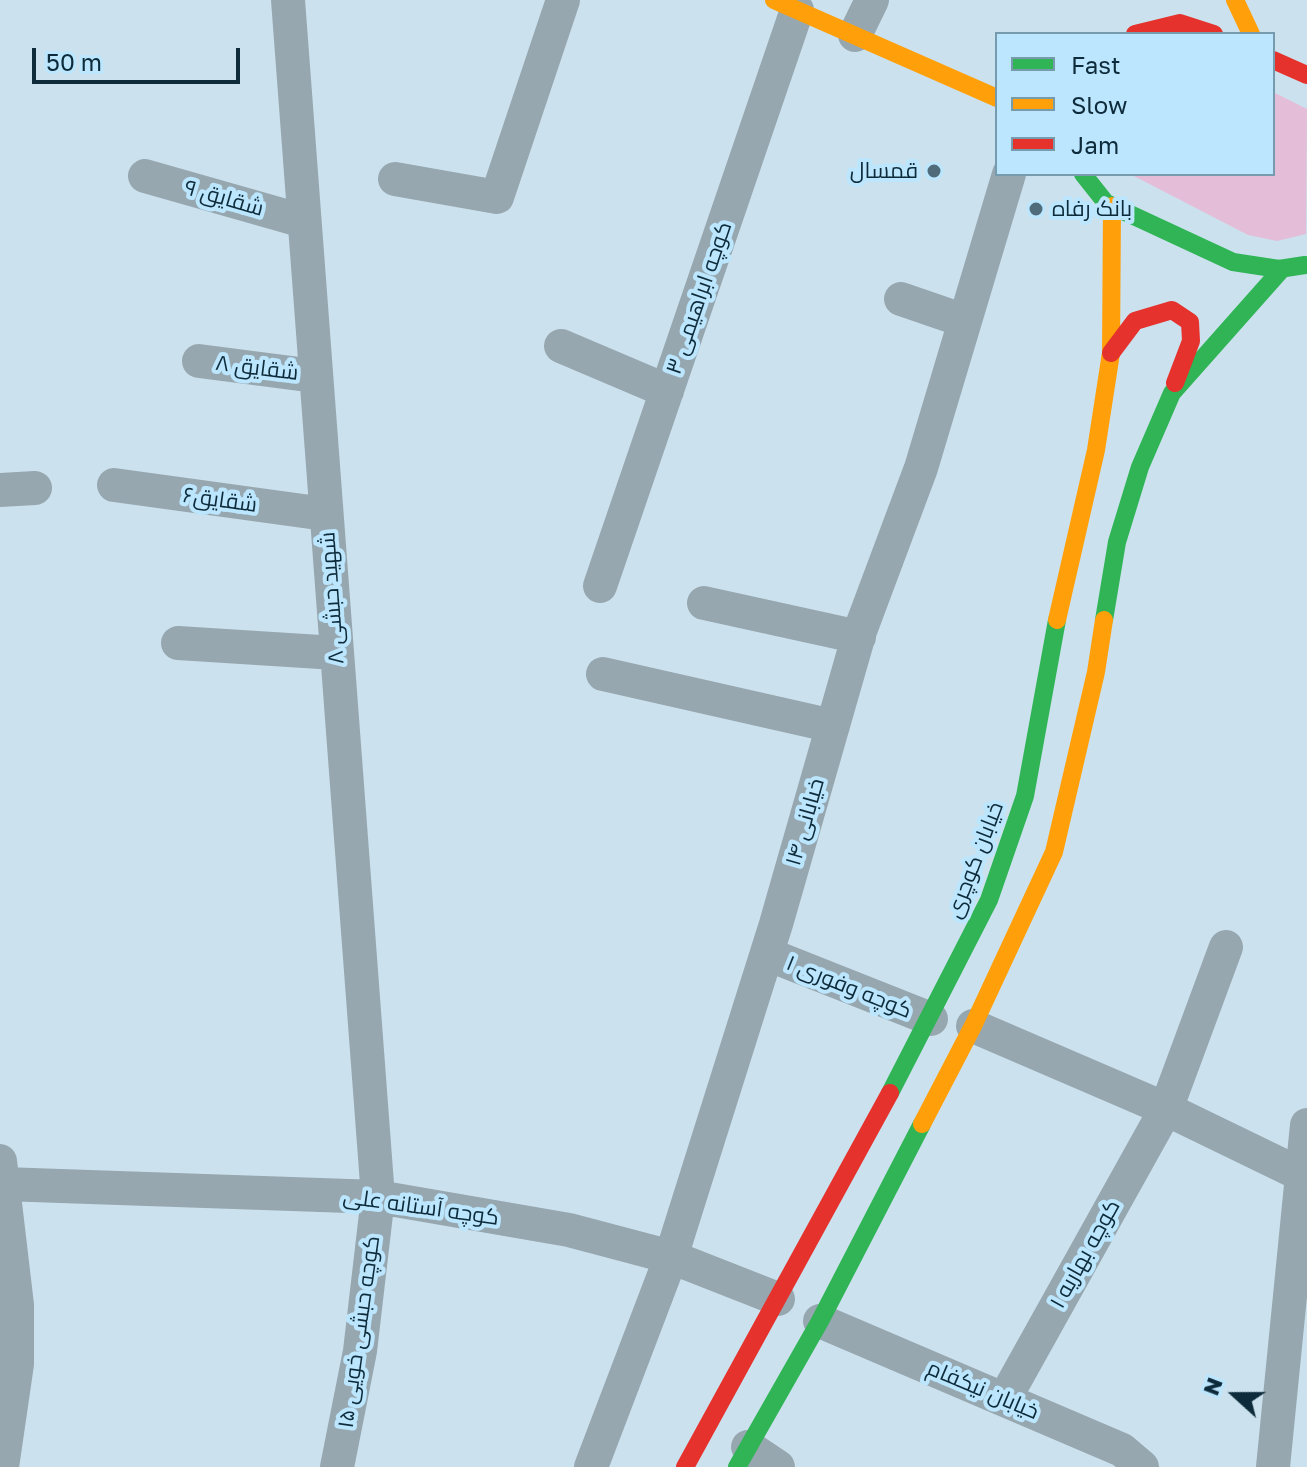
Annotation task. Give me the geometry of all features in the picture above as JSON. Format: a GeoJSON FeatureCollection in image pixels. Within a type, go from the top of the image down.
{"type":"FeatureCollection","features":[{"type":"Feature","properties":{"kind":"main road"},"geometry":{"type":"LineString","coordinates":[[1235,0],[1250,32]]}},
{"type":"Feature","properties":{"kind":"main road"},"geometry":{"type":"LineString","coordinates":[[786,5],[995,97]]}},
{"type":"Feature","properties":{"kind":"main road"},"geometry":{"type":"LineString","coordinates":[[1125,30],[1180,23],[1208,32]]}},
{"type":"Feature","properties":{"kind":"main road"},"geometry":{"type":"LineString","coordinates":[[1275,61],[1307,75]]}},
{"type":"Feature","properties":{"kind":"main road"},"geometry":{"type":"LineString","coordinates":[[1085,176],[1112,206],[1233,262],[1282,269],[1307,265]]}},
{"type":"Feature","properties":{"kind":"main road","name":"خیابان کوچری"},"geometry":{"type":"LineString","coordinates":[[685,1467],[931,1019],[989,900],[1025,796],[1060,604],[1096,450],[1111,353],[1112,206]]}},
{"type":"Feature","properties":{"kind":"main road"},"geometry":{"type":"LineString","coordinates":[[1172,393],[1282,269]]}},
{"type":"Feature","properties":{"kind":"main road"},"geometry":{"type":"LineString","coordinates":[[742,1457],[820,1321],[973,1026],[1054,852],[1096,672],[1117,542],[1140,467],[1191,341],[1190,322],[1172,310],[1148,312],[1129,324],[1111,353]]}},
{"type":"Feature","properties":{"kind":"street","name":"شهید حبشی ۸"},"geometry":{"type":"LineString","coordinates":[[288,0],[378,1197]]}},
{"type":"Feature","properties":{"kind":"street"},"geometry":{"type":"LineString","coordinates":[[395,179],[497,197],[563,0]]}},
{"type":"Feature","properties":{"kind":"street"},"geometry":{"type":"LineString","coordinates":[[855,35],[872,0]]}},
{"type":"Feature","properties":{"kind":"street","name":"کوچه ابراهیمی ۳"},"geometry":{"type":"LineString","coordinates":[[600,586],[667,391],[786,5]]}},
{"type":"Feature","properties":{"kind":"street","name":"شقایق ۹"},"geometry":{"type":"LineString","coordinates":[[145,176],[303,221]]}},
{"type":"Feature","properties":{"kind":"street","name":"خیابانی ۱۴"},"geometry":{"type":"LineString","coordinates":[[591,1467],[671,1257],[767,954],[859,637],[921,468],[1008,176]]}},
{"type":"Feature","properties":{"kind":"street"},"geometry":{"type":"LineString","coordinates":[[901,299],[965,321]]}},
{"type":"Feature","properties":{"kind":"street"},"geometry":{"type":"LineString","coordinates":[[561,346],[667,391]]}},
{"type":"Feature","properties":{"kind":"street","name":"شقایق ۸"},"geometry":{"type":"LineString","coordinates":[[199,361],[315,376]]}},
{"type":"Feature","properties":{"kind":"street","name":"شقایق۶"},"geometry":{"type":"LineString","coordinates":[[114,485],[325,514]]}},
{"type":"Feature","properties":{"kind":"street"},"geometry":{"type":"LineString","coordinates":[[0,490],[35,488]]}},
{"type":"Feature","properties":{"kind":"street"},"geometry":{"type":"LineString","coordinates":[[704,603],[859,637]]}},
{"type":"Feature","properties":{"kind":"street"},"geometry":{"type":"LineString","coordinates":[[178,643],[336,653]]}},
{"type":"Feature","properties":{"kind":"street"},"geometry":{"type":"LineString","coordinates":[[603,674],[833,726]]}},
{"type":"Feature","properties":{"kind":"street","name":"کوچه بهاریه ۱"},"geometry":{"type":"LineString","coordinates":[[1005,1398],[1166,1109],[1226,947]]}},
{"type":"Feature","properties":{"kind":"street","name":"کوچه وفوری ۱"},"geometry":{"type":"LineString","coordinates":[[767,954],[931,1019]]}},
{"type":"Feature","properties":{"kind":"street"},"geometry":{"type":"LineString","coordinates":[[973,1026],[1166,1109],[1304,1173]]}},
{"type":"Feature","properties":{"kind":"street"},"geometry":{"type":"LineString","coordinates":[[1273,1467],[1294,1388],[1307,1125]]}},
{"type":"Feature","properties":{"kind":"street"},"geometry":{"type":"LineString","coordinates":[[2,1172],[5,1236],[17,1305],[17,1364],[2,1467]]}},
{"type":"Feature","properties":{"kind":"street","name":"کوچه آستانه علی"},"geometry":{"type":"LineString","coordinates":[[2,1172],[378,1197],[569,1230],[671,1257],[778,1299]]}},
{"type":"Feature","properties":{"kind":"street","name":"کوچه حبشی خویی ۱۵"},"geometry":{"type":"LineString","coordinates":[[337,1467],[360,1351],[378,1197]]}},
{"type":"Feature","properties":{"kind":"street","name":"خیابان نیکفام"},"geometry":{"type":"LineString","coordinates":[[820,1321],[1122,1450],[1142,1467]]}},
{"type":"Feature","properties":{"kind":"street"},"geometry":{"type":"LineString","coordinates":[[742,1457],[778,1467]]}},
{"type":"Feature","properties":{"kind":"shaded area"},"geometry":{"type":"Polygon","coordinates":[[[1275,93],[1307,109],[1306,234],[1277,241],[1248,235],[1134,176],[1275,176],[1275,93]]]}},
{"type":"Feature","properties":{"kind":"traffic: fast"},"geometry":{"type":"LineString","coordinates":[[1085,176],[1106,203],[1233,262],[1279,269],[1305,265]]}},
{"type":"Feature","properties":{"kind":"traffic: fast"},"geometry":{"type":"LineString","coordinates":[[1104,620],[1117,542],[1140,467],[1172,393],[1282,269]]}},
{"type":"Feature","properties":{"kind":"traffic: fast"},"geometry":{"type":"LineString","coordinates":[[890,1093],[989,900],[1025,796],[1057,620]]}},
{"type":"Feature","properties":{"kind":"traffic: fast"},"geometry":{"type":"LineString","coordinates":[[737,1467],[820,1321],[922,1124]]}},
{"type":"Feature","properties":{"kind":"traffic: slow"},"geometry":{"type":"LineString","coordinates":[[774,0],[995,97]]}},
{"type":"Feature","properties":{"kind":"traffic: slow"},"geometry":{"type":"LineString","coordinates":[[1235,0],[1250,32]]}},
{"type":"Feature","properties":{"kind":"traffic: slow"},"geometry":{"type":"LineString","coordinates":[[1057,620],[1096,450],[1111,353],[1112,206]]}},
{"type":"Feature","properties":{"kind":"traffic: slow"},"geometry":{"type":"LineString","coordinates":[[922,1124],[973,1026],[1054,852],[1096,672],[1104,620]]}},
{"type":"Feature","properties":{"kind":"traffic: jam"},"geometry":{"type":"LineString","coordinates":[[1143,32],[1180,23],[1208,32]]}},
{"type":"Feature","properties":{"kind":"traffic: jam"},"geometry":{"type":"LineString","coordinates":[[1275,61],[1307,75]]}},
{"type":"Feature","properties":{"kind":"traffic: jam"},"geometry":{"type":"LineString","coordinates":[[1111,353],[1135,321],[1172,310],[1190,322],[1191,341],[1175,383]]}},
{"type":"Feature","properties":{"kind":"traffic: jam"},"geometry":{"type":"LineString","coordinates":[[685,1467],[890,1093]]}},
{"type":"Feature","properties":{"kind":"place","name":"قمسال"},"geometry":{"type":"Point","coordinates":[934,171]}},
{"type":"Feature","properties":{"kind":"place","name":"بانک رفاه"},"geometry":{"type":"Point","coordinates":[1036,209]}}]}
